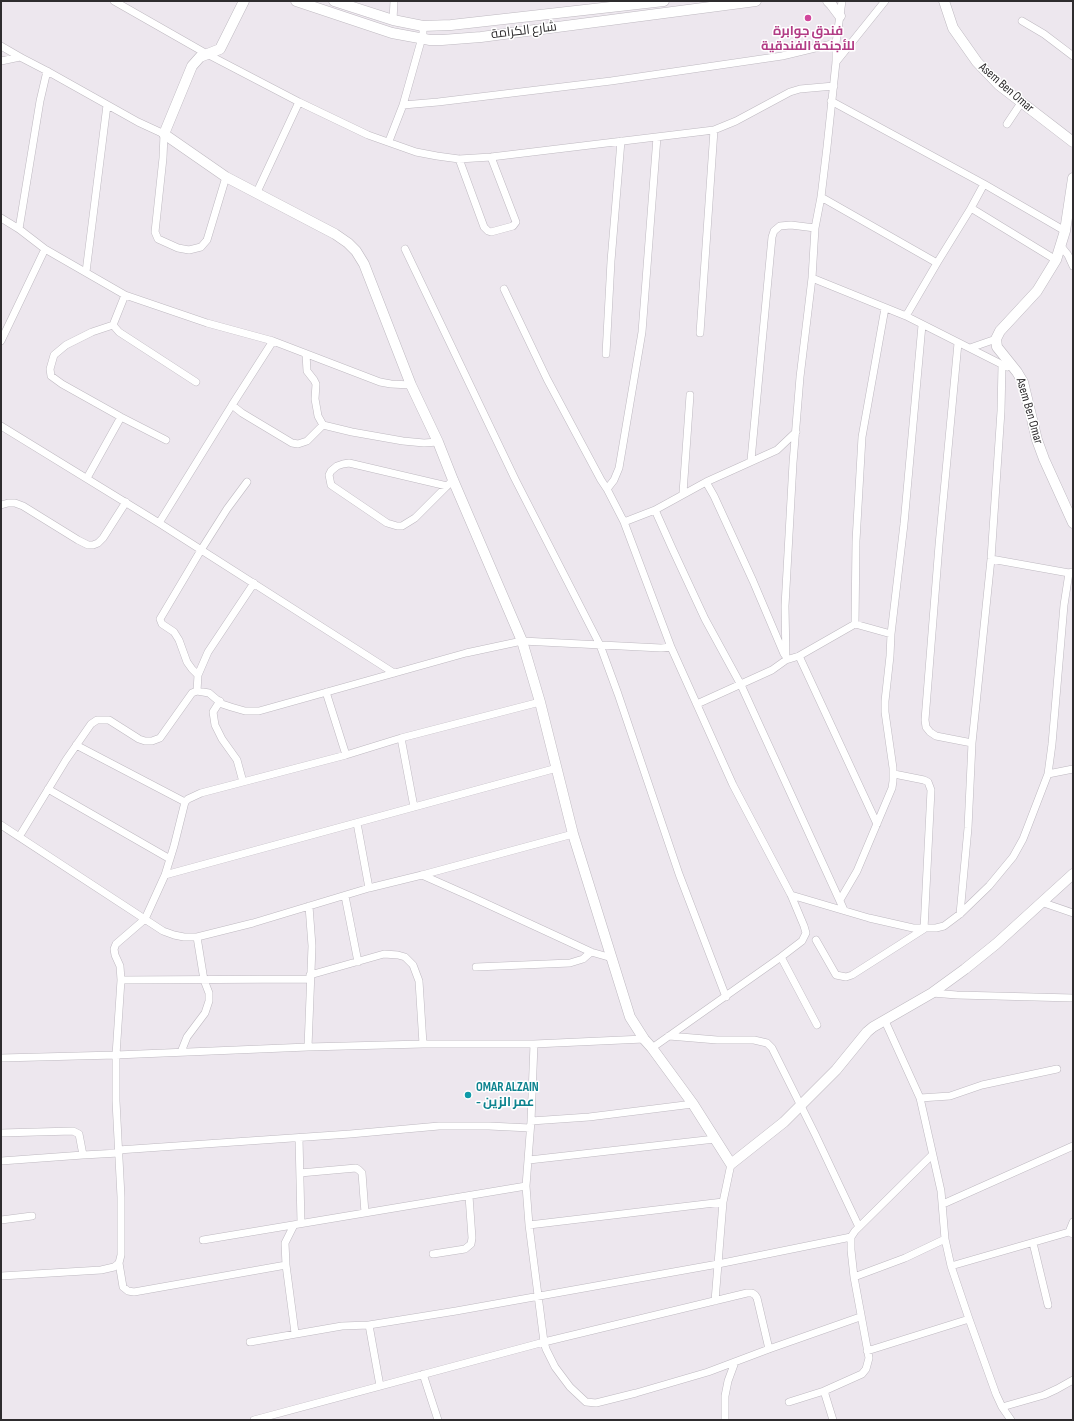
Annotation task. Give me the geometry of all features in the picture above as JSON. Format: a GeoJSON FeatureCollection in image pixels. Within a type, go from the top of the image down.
{"type":"FeatureCollection","features":[{"type":"Feature","properties":{"kind":"street"},"geometry":{"type":"LineString","coordinates":[[114,1],[206,54],[299,102],[368,135],[390,141],[416,152],[458,159],[491,157],[714,130],[736,121],[800,88],[834,86]]}},
{"type":"Feature","properties":{"kind":"street"},"geometry":{"type":"LineString","coordinates":[[226,177],[207,240],[201,247],[189,250],[178,248],[158,239],[155,232],[164,134],[192,66],[200,57],[220,48],[244,1]]}},
{"type":"Feature","properties":{"kind":"street","name":"شارع الكرامة"},"geometry":{"type":"LineString","coordinates":[[296,1],[392,33],[442,40],[481,37],[756,1]]}},
{"type":"Feature","properties":{"kind":"street","name":"شارع الكرامة"},"geometry":{"type":"LineString","coordinates":[[334,1],[393,20],[423,26],[451,25],[664,1]]}},
{"type":"Feature","properties":{"kind":"street"},"geometry":{"type":"LineString","coordinates":[[393,20],[394,1]]}},
{"type":"Feature","properties":{"kind":"street"},"geometry":{"type":"LineString","coordinates":[[828,1],[840,16]]}},
{"type":"Feature","properties":{"kind":"street"},"geometry":{"type":"LineString","coordinates":[[786,660],[785,606],[793,463],[800,377],[812,278],[815,228],[821,197],[831,101],[834,86],[836,43],[842,1]]}},
{"type":"Feature","properties":{"kind":"street"},"geometry":{"type":"LineString","coordinates":[[836,62],[885,1]]}},
{"type":"Feature","properties":{"kind":"street","name":"Asem Ben Omar"},"geometry":{"type":"LineString","coordinates":[[944,1],[953,28],[977,62],[999,85],[1073,142]]}},
{"type":"Feature","properties":{"kind":"street"},"geometry":{"type":"LineString","coordinates":[[1022,21],[1044,34],[1073,56]]}},
{"type":"Feature","properties":{"kind":"street"},"geometry":{"type":"LineString","coordinates":[[390,141],[403,105],[423,26]]}},
{"type":"Feature","properties":{"kind":"street"},"geometry":{"type":"LineString","coordinates":[[403,105],[618,80],[782,56],[836,43]]}},
{"type":"Feature","properties":{"kind":"street"},"geometry":{"type":"LineString","coordinates":[[1,46],[138,122],[164,134],[226,177],[335,234],[348,242],[356,251],[370,279],[411,385],[438,442],[450,483],[522,641],[540,702],[573,834],[625,1004],[630,1016],[644,1039],[693,1104],[731,1164]]}},
{"type":"Feature","properties":{"kind":"street"},"geometry":{"type":"LineString","coordinates":[[1,61],[20,57]]}},
{"type":"Feature","properties":{"kind":"street"},"geometry":{"type":"LineString","coordinates":[[19,229],[40,101],[47,71]]}},
{"type":"Feature","properties":{"kind":"street"},"geometry":{"type":"LineString","coordinates":[[831,101],[984,184],[1065,231]]}},
{"type":"Feature","properties":{"kind":"street"},"geometry":{"type":"LineString","coordinates":[[257,192],[299,102]]}},
{"type":"Feature","properties":{"kind":"street"},"geometry":{"type":"LineString","coordinates":[[1006,124],[1021,103]]}},
{"type":"Feature","properties":{"kind":"street"},"geometry":{"type":"LineString","coordinates":[[86,272],[107,105]]}},
{"type":"Feature","properties":{"kind":"street"},"geometry":{"type":"LineString","coordinates":[[700,333],[714,130]]}},
{"type":"Feature","properties":{"kind":"street"},"geometry":{"type":"LineString","coordinates":[[607,489],[614,480],[619,468],[642,332],[657,137]]}},
{"type":"Feature","properties":{"kind":"street"},"geometry":{"type":"LineString","coordinates":[[606,354],[621,141]]}},
{"type":"Feature","properties":{"kind":"street"},"geometry":{"type":"LineString","coordinates":[[458,159],[484,227],[491,232],[513,226],[516,222],[491,157]]}},
{"type":"Feature","properties":{"kind":"street"},"geometry":{"type":"LineString","coordinates":[[970,348],[996,339],[1000,330],[1037,291],[1056,260],[1065,231],[1071,202],[1073,178]]}},
{"type":"Feature","properties":{"kind":"street"},"geometry":{"type":"LineString","coordinates":[[906,316],[984,184]]}},
{"type":"Feature","properties":{"kind":"street"},"geometry":{"type":"LineString","coordinates":[[821,197],[937,262]]}},
{"type":"Feature","properties":{"kind":"street"},"geometry":{"type":"LineString","coordinates":[[971,208],[1056,260]]}},
{"type":"Feature","properties":{"kind":"street"},"geometry":{"type":"LineString","coordinates":[[1,218],[19,229],[45,249],[125,295],[207,323],[273,341],[380,382],[411,385]]}},
{"type":"Feature","properties":{"kind":"street"},"geometry":{"type":"LineString","coordinates":[[751,460],[772,237],[774,231],[780,226],[791,225],[815,228]]}},
{"type":"Feature","properties":{"kind":"street"},"geometry":{"type":"LineString","coordinates":[[1060,245],[1068,255],[1073,266]]}},
{"type":"Feature","properties":{"kind":"street"},"geometry":{"type":"LineString","coordinates":[[1,341],[45,249]]}},
{"type":"Feature","properties":{"kind":"street"},"geometry":{"type":"LineString","coordinates":[[405,249],[514,478],[600,644],[679,874],[726,997]]}},
{"type":"Feature","properties":{"kind":"street"},"geometry":{"type":"LineString","coordinates":[[812,278],[906,316],[1017,372]]}},
{"type":"Feature","properties":{"kind":"street"},"geometry":{"type":"LineString","coordinates":[[504,289],[547,379],[624,522],[671,647],[732,784],[790,895],[806,933],[802,941],[781,957],[652,1048]]}},
{"type":"Feature","properties":{"kind":"street"},"geometry":{"type":"LineString","coordinates":[[125,295],[113,325],[92,332],[66,345],[54,355],[50,369],[51,376],[62,384],[121,417],[166,440]]}},
{"type":"Feature","properties":{"kind":"street"},"geometry":{"type":"LineString","coordinates":[[855,624],[856,541],[862,437],[885,308]]}},
{"type":"Feature","properties":{"kind":"street"},"geometry":{"type":"LineString","coordinates":[[113,325],[120,332],[196,382]]}},
{"type":"Feature","properties":{"kind":"street"},"geometry":{"type":"LineString","coordinates":[[840,900],[857,871],[892,788],[894,774],[885,712],[891,634],[904,524],[922,325]]}},
{"type":"Feature","properties":{"kind":"street","name":"Asem Ben Omar"},"geometry":{"type":"LineString","coordinates":[[996,339],[997,348],[1017,372],[1026,392],[1037,440],[1073,523]]}},
{"type":"Feature","properties":{"kind":"street"},"geometry":{"type":"LineString","coordinates":[[159,523],[273,341]]}},
{"type":"Feature","properties":{"kind":"street"},"geometry":{"type":"LineString","coordinates":[[958,343],[938,553],[925,720],[926,727],[936,736],[972,743]]}},
{"type":"Feature","properties":{"kind":"street"},"geometry":{"type":"LineString","coordinates":[[306,354],[307,371],[316,384],[315,399],[318,416],[323,425],[403,442],[438,442]]}},
{"type":"Feature","properties":{"kind":"street"},"geometry":{"type":"LineString","coordinates":[[960,914],[968,828],[972,743],[991,559],[1002,398],[1002,365]]}},
{"type":"Feature","properties":{"kind":"street"},"geometry":{"type":"LineString","coordinates":[[684,493],[690,394]]}},
{"type":"Feature","properties":{"kind":"street"},"geometry":{"type":"LineString","coordinates":[[232,405],[242,413],[292,443],[298,444],[307,441],[323,425]]}},
{"type":"Feature","properties":{"kind":"street"},"geometry":{"type":"LineString","coordinates":[[87,478],[121,417]]}},
{"type":"Feature","properties":{"kind":"street"},"geometry":{"type":"LineString","coordinates":[[1,426],[126,502],[394,673]]}},
{"type":"Feature","properties":{"kind":"street"},"geometry":{"type":"LineString","coordinates":[[624,522],[655,510],[706,482],[751,460],[777,450],[796,432]]}},
{"type":"Feature","properties":{"kind":"street"},"geometry":{"type":"LineString","coordinates":[[349,463],[450,483],[415,518],[402,526],[397,526],[387,522],[331,485],[329,475],[336,466],[349,463]]}},
{"type":"Feature","properties":{"kind":"street"},"geometry":{"type":"LineString","coordinates":[[198,675],[187,662],[179,640],[174,632],[162,624],[160,619],[227,509],[247,482]]}},
{"type":"Feature","properties":{"kind":"street"},"geometry":{"type":"LineString","coordinates":[[706,482],[754,581],[786,660]]}},
{"type":"Feature","properties":{"kind":"street"},"geometry":{"type":"LineString","coordinates":[[1,505],[15,503],[23,506],[78,540],[88,545],[93,545],[98,543],[103,538],[126,502]]}},
{"type":"Feature","properties":{"kind":"street"},"geometry":{"type":"LineString","coordinates":[[655,510],[705,619],[741,685],[844,910]]}},
{"type":"Feature","properties":{"kind":"street"},"geometry":{"type":"LineString","coordinates":[[790,895],[876,919],[924,929],[936,928],[944,926],[960,914],[989,886],[1018,850],[1048,774],[1064,604],[1071,573],[991,559]]}},
{"type":"Feature","properties":{"kind":"street"},"geometry":{"type":"LineString","coordinates":[[197,691],[198,675],[208,652],[254,583]]}},
{"type":"Feature","properties":{"kind":"street"},"geometry":{"type":"LineString","coordinates":[[697,704],[772,670],[786,660],[799,656],[855,624],[891,634]]}},
{"type":"Feature","properties":{"kind":"street"},"geometry":{"type":"LineString","coordinates":[[19,837],[76,745],[91,724],[97,720],[109,720],[145,741],[160,738],[192,693],[197,691],[209,693],[220,701],[245,711],[259,711],[466,653],[522,641],[660,648],[671,647]]}},
{"type":"Feature","properties":{"kind":"street"},"geometry":{"type":"LineString","coordinates":[[799,656],[877,824]]}},
{"type":"Feature","properties":{"kind":"street"},"geometry":{"type":"LineString","coordinates":[[326,692],[346,755]]}},
{"type":"Feature","properties":{"kind":"street"},"geometry":{"type":"LineString","coordinates":[[220,701],[214,708],[213,712],[215,725],[222,739],[237,760],[243,782]]}},
{"type":"Feature","properties":{"kind":"street"},"geometry":{"type":"LineString","coordinates":[[1,1276],[101,1270],[114,1267],[119,1263],[122,1255],[116,1101],[116,1055],[121,980],[120,966],[114,952],[116,944],[145,919],[165,875],[185,802],[188,799],[201,794],[243,782],[346,755],[401,738],[540,702]]}},
{"type":"Feature","properties":{"kind":"street"},"geometry":{"type":"LineString","coordinates":[[401,738],[414,807]]}},
{"type":"Feature","properties":{"kind":"street"},"geometry":{"type":"LineString","coordinates":[[76,745],[185,802]]}},
{"type":"Feature","properties":{"kind":"street"},"geometry":{"type":"LineString","coordinates":[[165,875],[557,768]]}},
{"type":"Feature","properties":{"kind":"street"},"geometry":{"type":"LineString","coordinates":[[1048,774],[1073,769]]}},
{"type":"Feature","properties":{"kind":"street"},"geometry":{"type":"LineString","coordinates":[[894,774],[924,780],[928,782],[931,790],[924,929]]}},
{"type":"Feature","properties":{"kind":"street"},"geometry":{"type":"LineString","coordinates":[[48,789],[170,859]]}},
{"type":"Feature","properties":{"kind":"street"},"geometry":{"type":"LineString","coordinates":[[356,823],[369,888]]}},
{"type":"Feature","properties":{"kind":"street"},"geometry":{"type":"LineString","coordinates":[[1,826],[163,931],[184,937],[197,937],[369,888],[573,834]]}},
{"type":"Feature","properties":{"kind":"street"},"geometry":{"type":"LineString","coordinates":[[715,1301],[723,1202],[731,1164],[784,1122],[801,1106],[836,1070],[867,1032],[966,969],[996,944],[1073,874]]}},
{"type":"Feature","properties":{"kind":"street"},"geometry":{"type":"LineString","coordinates":[[422,875],[591,952],[612,958]]}},
{"type":"Feature","properties":{"kind":"street"},"geometry":{"type":"LineString","coordinates":[[345,896],[358,962]]}},
{"type":"Feature","properties":{"kind":"street"},"geometry":{"type":"LineString","coordinates":[[1042,902],[1073,913]]}},
{"type":"Feature","properties":{"kind":"street"},"geometry":{"type":"LineString","coordinates":[[308,1047],[312,946],[309,906]]}},
{"type":"Feature","properties":{"kind":"street"},"geometry":{"type":"LineString","coordinates":[[816,940],[836,975],[846,977],[852,975],[924,929]]}},
{"type":"Feature","properties":{"kind":"street"},"geometry":{"type":"LineString","coordinates":[[181,1052],[187,1037],[208,1008],[209,993],[204,980],[197,937]]}},
{"type":"Feature","properties":{"kind":"street"},"geometry":{"type":"LineString","coordinates":[[476,967],[570,963],[583,958],[591,952]]}},
{"type":"Feature","properties":{"kind":"street"},"geometry":{"type":"LineString","coordinates":[[121,980],[204,980],[310,977],[384,954],[398,954],[405,957],[413,965],[419,981],[424,1044]]}},
{"type":"Feature","properties":{"kind":"street"},"geometry":{"type":"LineString","coordinates":[[781,957],[817,1025]]}},
{"type":"Feature","properties":{"kind":"street"},"geometry":{"type":"LineString","coordinates":[[932,992],[979,996],[1073,998]]}},
{"type":"Feature","properties":{"kind":"street"},"geometry":{"type":"LineString","coordinates":[[886,1020],[920,1098],[943,1204],[945,1239],[951,1266],[996,1394],[1002,1408],[1011,1420]]}},
{"type":"Feature","properties":{"kind":"street"},"geometry":{"type":"LineString","coordinates":[[669,1036],[717,1040],[754,1040],[767,1043],[772,1048],[859,1227]]}},
{"type":"Feature","properties":{"kind":"street"},"geometry":{"type":"LineString","coordinates":[[1,1058],[308,1047],[424,1044],[534,1044],[644,1039]]}},
{"type":"Feature","properties":{"kind":"street"},"geometry":{"type":"LineString","coordinates":[[534,1044],[529,1160],[526,1186],[529,1224],[544,1342],[555,1368],[586,1402],[592,1404],[708,1372],[860,1317]]}},
{"type":"Feature","properties":{"kind":"street"},"geometry":{"type":"LineString","coordinates":[[920,1098],[950,1096],[982,1086],[1057,1069]]}},
{"type":"Feature","properties":{"kind":"street"},"geometry":{"type":"LineString","coordinates":[[1,1161],[439,1126],[531,1124],[693,1104]]}},
{"type":"Feature","properties":{"kind":"street"},"geometry":{"type":"LineString","coordinates":[[1,1133],[74,1131],[78,1134],[83,1154]]}},
{"type":"Feature","properties":{"kind":"street"},"geometry":{"type":"LineString","coordinates":[[295,1333],[286,1265],[286,1243],[298,1224],[300,1173],[299,1138]]}},
{"type":"Feature","properties":{"kind":"street"},"geometry":{"type":"LineString","coordinates":[[529,1160],[715,1139]]}},
{"type":"Feature","properties":{"kind":"street"},"geometry":{"type":"LineString","coordinates":[[943,1204],[1073,1146]]}},
{"type":"Feature","properties":{"kind":"street"},"geometry":{"type":"LineString","coordinates":[[789,1402],[824,1391],[862,1374],[866,1369],[869,1358],[860,1317],[854,1277],[851,1237],[859,1227],[932,1155]]}},
{"type":"Feature","properties":{"kind":"street"},"geometry":{"type":"LineString","coordinates":[[300,1173],[356,1168],[362,1173],[365,1213]]}},
{"type":"Feature","properties":{"kind":"street"},"geometry":{"type":"LineString","coordinates":[[203,1240],[526,1186]]}},
{"type":"Feature","properties":{"kind":"street"},"geometry":{"type":"LineString","coordinates":[[433,1254],[465,1249],[471,1244],[472,1238],[469,1196]]}},
{"type":"Feature","properties":{"kind":"street"},"geometry":{"type":"LineString","coordinates":[[529,1224],[723,1202]]}},
{"type":"Feature","properties":{"kind":"street"},"geometry":{"type":"LineString","coordinates":[[1,1220],[32,1216]]}},
{"type":"Feature","properties":{"kind":"street"},"geometry":{"type":"LineString","coordinates":[[951,1266],[1071,1233],[1073,1222]]}},
{"type":"Feature","properties":{"kind":"street"},"geometry":{"type":"LineString","coordinates":[[250,1342],[295,1333],[342,1326],[369,1325],[456,1311],[718,1264],[851,1237]]}},
{"type":"Feature","properties":{"kind":"street"},"geometry":{"type":"LineString","coordinates":[[854,1277],[905,1258],[945,1239]]}},
{"type":"Feature","properties":{"kind":"street"},"geometry":{"type":"LineString","coordinates":[[1033,1243],[1048,1306]]}},
{"type":"Feature","properties":{"kind":"street"},"geometry":{"type":"LineString","coordinates":[[119,1263],[124,1287],[128,1291],[134,1292],[286,1265]]}},
{"type":"Feature","properties":{"kind":"street"},"geometry":{"type":"LineString","coordinates":[[254,1420],[544,1342],[747,1293],[752,1293],[755,1295],[769,1349]]}},
{"type":"Feature","properties":{"kind":"street"},"geometry":{"type":"LineString","coordinates":[[868,1351],[969,1319]]}},
{"type":"Feature","properties":{"kind":"street"},"geometry":{"type":"LineString","coordinates":[[369,1325],[380,1386]]}},
{"type":"Feature","properties":{"kind":"street"},"geometry":{"type":"LineString","coordinates":[[725,1420],[725,1396],[728,1381],[735,1362]]}},
{"type":"Feature","properties":{"kind":"street"},"geometry":{"type":"LineString","coordinates":[[423,1374],[438,1420]]}},
{"type":"Feature","properties":{"kind":"street"},"geometry":{"type":"LineString","coordinates":[[1002,1408],[1044,1395],[1073,1380]]}},
{"type":"Feature","properties":{"kind":"street"},"geometry":{"type":"LineString","coordinates":[[824,1391],[833,1420]]}},
{"type":"Feature","properties":{"kind":"place","name":"فندق جوابرة للأجنحة الفندقية"},"geometry":{"type":"Point","coordinates":[808,18]}},
{"type":"Feature","properties":{"kind":"place","name":"OMAR ALZAIN - عمر الزين"},"geometry":{"type":"Point","coordinates":[468,1095]}}]}
